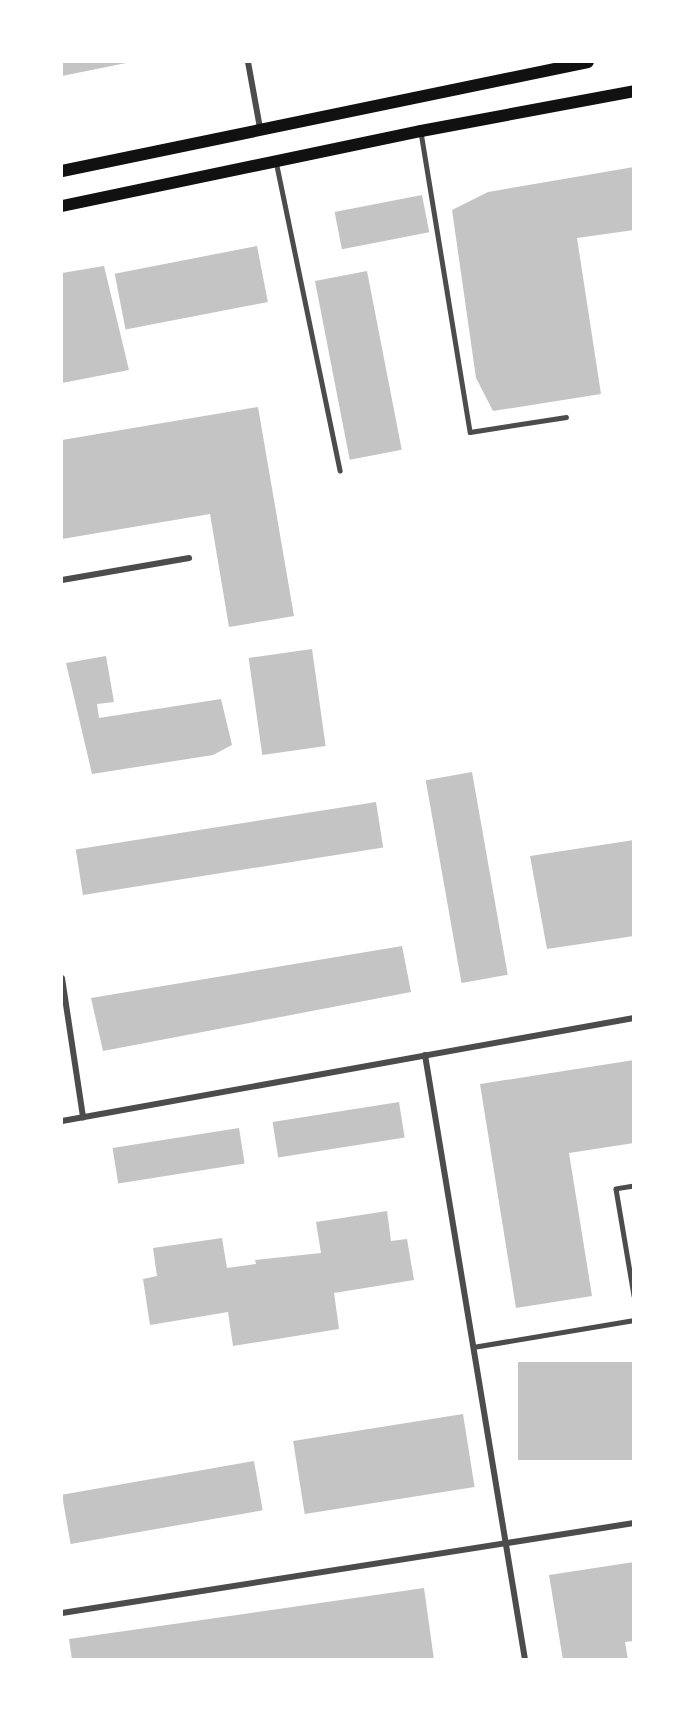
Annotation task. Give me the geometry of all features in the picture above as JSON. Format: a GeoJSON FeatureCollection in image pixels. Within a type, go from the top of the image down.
{"type":"FeatureCollection","features":[{"type":"Feature","properties":{"kind":"main road"},"geometry":{"type":"LineString","coordinates":[[62,171],[588,62]]}},
{"type":"Feature","properties":{"kind":"main road"},"geometry":{"type":"LineString","coordinates":[[62,206],[276,160],[633,91]]}},
{"type":"Feature","properties":{"kind":"street"},"geometry":{"type":"LineString","coordinates":[[248,62],[260,129]]}},
{"type":"Feature","properties":{"kind":"street"},"geometry":{"type":"LineString","coordinates":[[62,580],[189,558]]}},
{"type":"Feature","properties":{"kind":"street"},"geometry":{"type":"LineString","coordinates":[[62,978],[83,1117]]}},
{"type":"Feature","properties":{"kind":"street"},"geometry":{"type":"LineString","coordinates":[[62,1121],[633,1018]]}},
{"type":"Feature","properties":{"kind":"street"},"geometry":{"type":"LineString","coordinates":[[425,1055],[525,1659]]}},
{"type":"Feature","properties":{"kind":"street"},"geometry":{"type":"LineString","coordinates":[[62,1613],[505,1545],[633,1523]]}},
{"type":"Feature","properties":{"kind":"lane"},"geometry":{"type":"LineString","coordinates":[[421,131],[470,432],[566,417]]}},
{"type":"Feature","properties":{"kind":"lane"},"geometry":{"type":"LineString","coordinates":[[276,160],[340,470]]}},
{"type":"Feature","properties":{"kind":"lane"},"geometry":{"type":"LineString","coordinates":[[633,1186],[616,1189],[633,1295]]}},
{"type":"Feature","properties":{"kind":"lane"},"geometry":{"type":"LineString","coordinates":[[472,1347],[633,1320]]}},
{"type":"Feature","properties":{"kind":"building"},"geometry":{"type":"Polygon","coordinates":[[[62,62],[126,62],[126,63],[62,76],[62,62]]]}},
{"type":"Feature","properties":{"kind":"building"},"geometry":{"type":"Polygon","coordinates":[[[634,167],[634,230],[577,238],[601,394],[493,411],[476,378],[452,210],[488,192],[634,167]]]}},
{"type":"Feature","properties":{"kind":"building"},"geometry":{"type":"Polygon","coordinates":[[[422,195],[429,232],[342,249],[335,212],[422,195]]]}},
{"type":"Feature","properties":{"kind":"building"},"geometry":{"type":"Polygon","coordinates":[[[257,246],[268,302],[126,330],[115,274],[257,246]]]}},
{"type":"Feature","properties":{"kind":"building"},"geometry":{"type":"Polygon","coordinates":[[[104,266],[129,370],[62,383],[62,273],[104,266]]]}},
{"type":"Feature","properties":{"kind":"building"},"geometry":{"type":"Polygon","coordinates":[[[367,271],[402,450],[350,460],[315,281],[367,271]]]}},
{"type":"Feature","properties":{"kind":"building"},"geometry":{"type":"Polygon","coordinates":[[[258,407],[294,616],[229,627],[210,514],[62,539],[62,440],[258,407]]]}},
{"type":"Feature","properties":{"kind":"building"},"geometry":{"type":"Polygon","coordinates":[[[312,649],[326,746],[262,755],[249,658],[312,649]]]}},
{"type":"Feature","properties":{"kind":"building"},"geometry":{"type":"Polygon","coordinates":[[[106,656],[114,702],[97,704],[99,718],[221,699],[232,745],[213,755],[92,774],[66,663],[106,656]]]}},
{"type":"Feature","properties":{"kind":"building"},"geometry":{"type":"Polygon","coordinates":[[[472,772],[508,975],[461,983],[426,780],[472,772]]]}},
{"type":"Feature","properties":{"kind":"building"},"geometry":{"type":"Polygon","coordinates":[[[376,802],[383,847],[83,895],[76,850],[376,802]]]}},
{"type":"Feature","properties":{"kind":"building"},"geometry":{"type":"Polygon","coordinates":[[[634,840],[634,936],[547,949],[530,856],[634,840]]]}},
{"type":"Feature","properties":{"kind":"building"},"geometry":{"type":"Polygon","coordinates":[[[402,946],[411,992],[103,1051],[91,998],[402,946]]]}},
{"type":"Feature","properties":{"kind":"building"},"geometry":{"type":"Polygon","coordinates":[[[634,1060],[634,1143],[569,1153],[592,1296],[516,1308],[480,1084],[634,1060]]]}},
{"type":"Feature","properties":{"kind":"building"},"geometry":{"type":"Polygon","coordinates":[[[399,1102],[405,1138],[278,1158],[273,1122],[399,1102]]]}},
{"type":"Feature","properties":{"kind":"building"},"geometry":{"type":"Polygon","coordinates":[[[239,1128],[245,1164],[118,1184],[113,1148],[239,1128]]]}},
{"type":"Feature","properties":{"kind":"building"},"geometry":{"type":"Polygon","coordinates":[[[387,1211],[391,1241],[407,1239],[414,1280],[334,1293],[339,1329],[233,1346],[228,1312],[150,1325],[143,1279],[157,1276],[153,1248],[222,1238],[227,1268],[256,1264],[255,1260],[321,1253],[316,1222],[387,1211]]]}},
{"type":"Feature","properties":{"kind":"building"},"geometry":{"type":"Polygon","coordinates":[[[518,1362],[634,1362],[634,1460],[518,1460],[518,1362]]]}},
{"type":"Feature","properties":{"kind":"building"},"geometry":{"type":"Polygon","coordinates":[[[463,1414],[475,1487],[305,1514],[293,1441],[463,1414]]]}},
{"type":"Feature","properties":{"kind":"building"},"geometry":{"type":"Polygon","coordinates":[[[254,1461],[263,1510],[71,1544],[62,1495],[254,1461]]]}},
{"type":"Feature","properties":{"kind":"building"},"geometry":{"type":"Polygon","coordinates":[[[634,1562],[634,1641],[625,1642],[628,1660],[563,1660],[549,1575],[634,1562]]]}},
{"type":"Feature","properties":{"kind":"building"},"geometry":{"type":"Polygon","coordinates":[[[424,1588],[434,1660],[72,1660],[69,1639],[424,1588]]]}}]}
